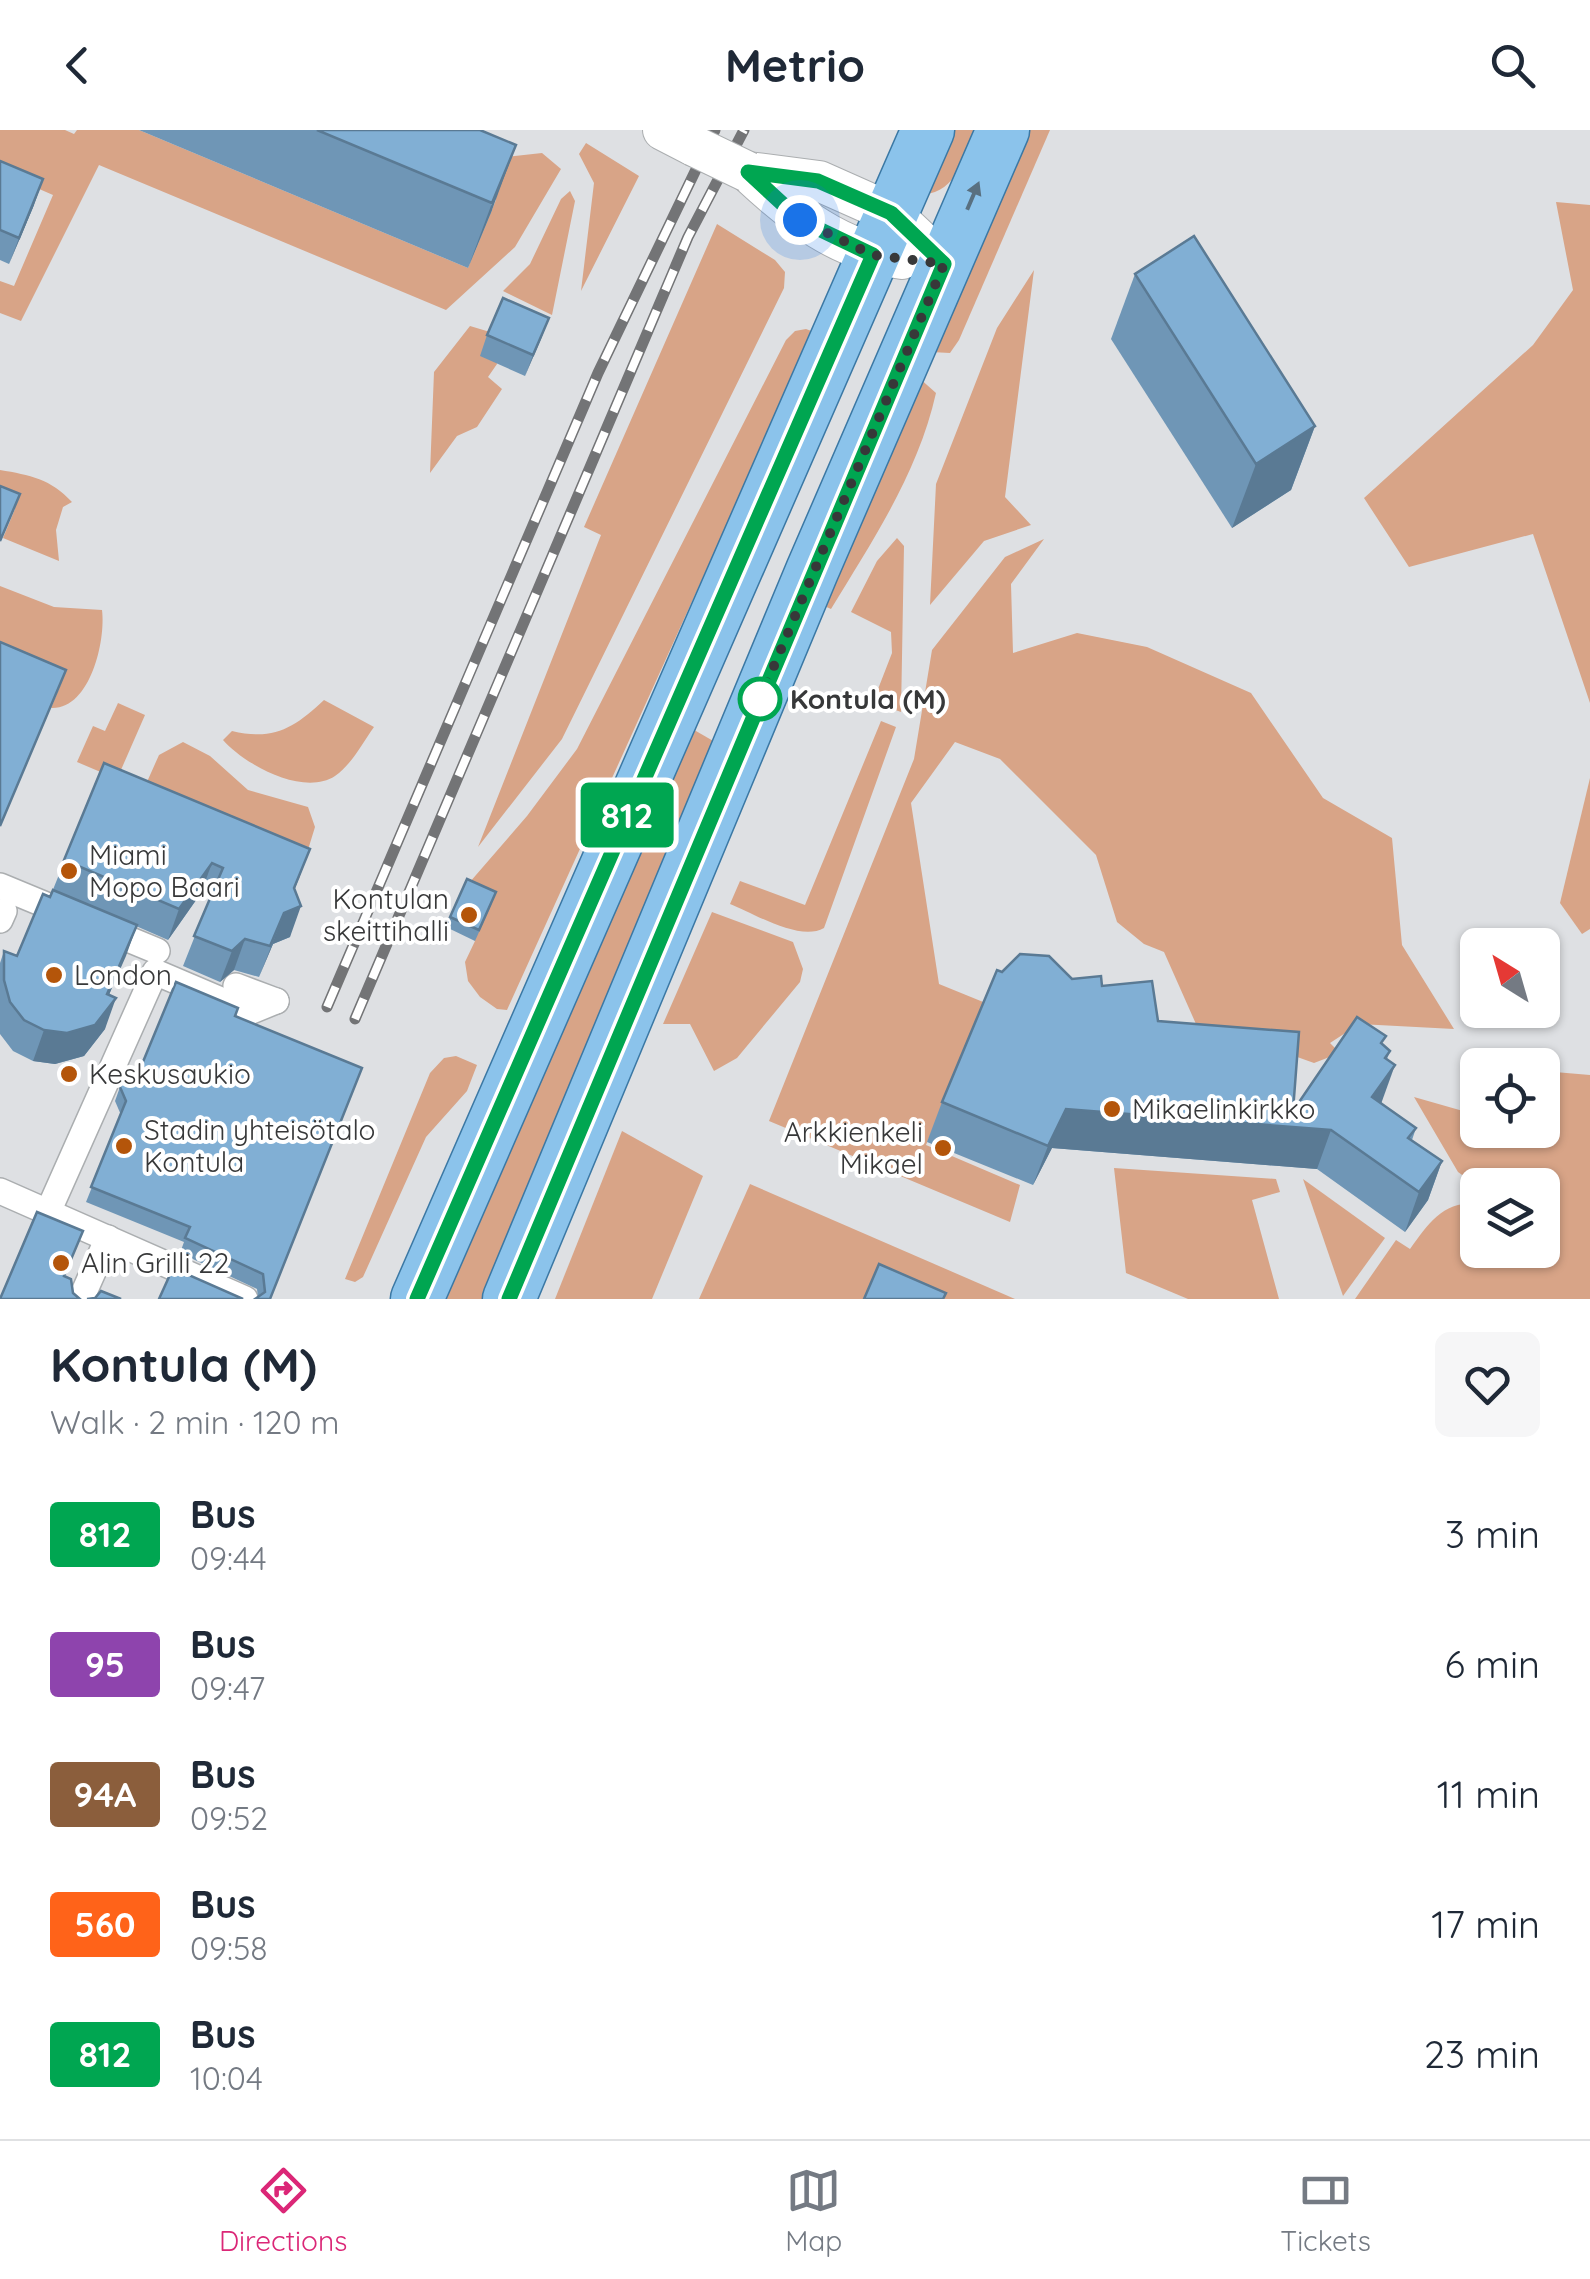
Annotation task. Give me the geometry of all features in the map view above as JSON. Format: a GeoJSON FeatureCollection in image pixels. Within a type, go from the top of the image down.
{"type":"FeatureCollection","features":[{"type":"Feature","properties":{"kind":"main road"},"geometry":{"type":"LineString","coordinates":[[417,1299],[928,130]]}},
{"type":"Feature","properties":{"kind":"main road"},"geometry":{"type":"LineString","coordinates":[[509,1299],[1003,130]]}},
{"type":"Feature","properties":{"kind":"street"},"geometry":{"type":"LineString","coordinates":[[664,130],[748,172],[818,181],[882,234],[944,264]]}},
{"type":"Feature","properties":{"kind":"street"},"geometry":{"type":"LineString","coordinates":[[1,906],[47,906],[157,951]]}},
{"type":"Feature","properties":{"kind":"street"},"geometry":{"type":"LineString","coordinates":[[48,1212],[155,972],[250,1012],[276,1001],[236,986]]}},
{"type":"Feature","properties":{"kind":"street"},"geometry":{"type":"LineString","coordinates":[[0,1192],[229,1296]]}},
{"type":"Feature","properties":{"kind":"street"},"geometry":{"type":"LineString","coordinates":[[81,1299],[108,1238]]}},
{"type":"Feature","properties":{"kind":"shaded area"},"geometry":{"type":"Polygon","coordinates":[[[0,130],[65,130],[74,134],[77,130],[139,130],[468,268],[496,200],[489,159],[542,153],[561,169],[515,247],[446,310],[99,165],[21,321],[0,313],[0,281],[14,286],[53,195],[0,172],[0,130]]]}},
{"type":"Feature","properties":{"kind":"shaded area"},"geometry":{"type":"Polygon","coordinates":[[[955,130],[977,130],[952,180],[935,192],[924,194],[955,130]]]}},
{"type":"Feature","properties":{"kind":"shaded area"},"geometry":{"type":"Polygon","coordinates":[[[1027,130],[1050,130],[959,340],[950,353],[931,352],[1027,130]]]}},
{"type":"Feature","properties":{"kind":"shaded area"},"geometry":{"type":"Polygon","coordinates":[[[586,143],[639,176],[581,291],[594,183],[579,154],[586,143]]]}},
{"type":"Feature","properties":{"kind":"shaded area"},"geometry":{"type":"Polygon","coordinates":[[[570,191],[575,201],[552,315],[503,291],[530,264],[561,199],[570,191]]]}},
{"type":"Feature","properties":{"kind":"shaded area"},"geometry":{"type":"Polygon","coordinates":[[[1556,202],[1590,205],[1590,703],[1533,534],[1409,567],[1364,498],[1533,345],[1573,290],[1556,202]]]}},
{"type":"Feature","properties":{"kind":"shaded area"},"geometry":{"type":"Polygon","coordinates":[[[717,224],[775,260],[785,272],[784,288],[562,739],[478,847],[601,535],[584,527],[717,224]]]}},
{"type":"Feature","properties":{"kind":"shaded area"},"geometry":{"type":"Polygon","coordinates":[[[1034,270],[1005,497],[1031,525],[984,541],[930,605],[936,484],[997,328],[1034,270]]]}},
{"type":"Feature","properties":{"kind":"shaded area"},"geometry":{"type":"Polygon","coordinates":[[[470,326],[490,332],[497,364],[488,377],[502,389],[477,427],[457,436],[430,473],[434,372],[470,326]]]}},
{"type":"Feature","properties":{"kind":"shaded area"},"geometry":{"type":"Polygon","coordinates":[[[795,331],[814,332],[507,1010],[497,1009],[480,997],[468,981],[465,962],[475,941],[463,890],[527,816],[577,749],[786,340],[795,331]]]}},
{"type":"Feature","properties":{"kind":"shaded area"},"geometry":{"type":"Polygon","coordinates":[[[918,377],[936,393],[918,451],[892,505],[831,609],[822,605],[918,377]]]}},
{"type":"Feature","properties":{"kind":"shaded area"},"geometry":{"type":"Polygon","coordinates":[[[0,470],[39,479],[72,502],[63,507],[56,530],[59,561],[3,538],[15,509],[0,502],[0,470]]]}},
{"type":"Feature","properties":{"kind":"shaded area"},"geometry":{"type":"Polygon","coordinates":[[[897,538],[904,546],[901,712],[873,702],[892,653],[891,632],[851,612],[877,561],[897,538]]]}},
{"type":"Feature","properties":{"kind":"shaded area"},"geometry":{"type":"Polygon","coordinates":[[[1044,539],[1011,584],[1013,653],[1077,633],[1147,647],[1251,693],[1323,798],[1392,838],[1402,945],[1454,1029],[1359,1024],[1330,1043],[1340,1053],[1314,1063],[1247,1039],[1200,1033],[1164,952],[1144,944],[1117,922],[1096,855],[1000,759],[955,742],[911,803],[939,984],[993,1006],[983,1010],[926,1145],[1020,1185],[1010,1222],[769,1121],[914,759],[932,650],[1005,557],[1044,539]]]}},
{"type":"Feature","properties":{"kind":"shaded area"},"geometry":{"type":"Polygon","coordinates":[[[0,586],[54,607],[102,610],[101,639],[93,671],[76,698],[65,706],[51,708],[61,684],[0,658],[0,586]]]}},
{"type":"Feature","properties":{"kind":"shaded area"},"geometry":{"type":"Polygon","coordinates":[[[324,700],[374,727],[347,766],[335,776],[307,783],[275,775],[245,759],[223,740],[232,731],[260,734],[282,730],[324,700]]]}},
{"type":"Feature","properties":{"kind":"shaded area"},"geometry":{"type":"Polygon","coordinates":[[[118,703],[145,715],[117,779],[77,762],[93,726],[105,731],[118,703]]]}},
{"type":"Feature","properties":{"kind":"shaded area"},"geometry":{"type":"Polygon","coordinates":[[[881,721],[896,727],[824,928],[803,932],[790,929],[730,904],[740,881],[805,905],[881,721]]]}},
{"type":"Feature","properties":{"kind":"shaded area"},"geometry":{"type":"Polygon","coordinates":[[[689,727],[715,742],[712,757],[483,1299],[440,1299],[689,727]]]}},
{"type":"Feature","properties":{"kind":"shaded area"},"geometry":{"type":"Polygon","coordinates":[[[183,742],[210,756],[248,790],[308,807],[315,827],[299,879],[134,811],[159,755],[183,742]]]}},
{"type":"Feature","properties":{"kind":"shaded area"},"geometry":{"type":"Polygon","coordinates":[[[1590,778],[1590,929],[1582,934],[1560,903],[1590,778]]]}},
{"type":"Feature","properties":{"kind":"shaded area"},"geometry":{"type":"Polygon","coordinates":[[[712,912],[793,942],[803,969],[800,982],[737,1058],[714,1071],[690,1024],[663,1024],[712,912]]]}},
{"type":"Feature","properties":{"kind":"shaded area"},"geometry":{"type":"Polygon","coordinates":[[[456,1056],[477,1065],[467,1091],[426,1137],[363,1277],[355,1282],[345,1279],[430,1073],[444,1058],[456,1056]]]}},
{"type":"Feature","properties":{"kind":"shaded area"},"geometry":{"type":"Polygon","coordinates":[[[1560,1072],[1590,1075],[1590,1299],[1355,1299],[1396,1240],[1410,1249],[1430,1223],[1445,1210],[1460,1205],[1460,1268],[1560,1268],[1560,1168],[1460,1168],[1460,1173],[1414,1097],[1460,1110],[1460,1148],[1560,1148],[1560,1072]]]}},
{"type":"Feature","properties":{"kind":"shaded area"},"geometry":{"type":"Polygon","coordinates":[[[622,1131],[703,1176],[652,1299],[555,1299],[622,1131]]]}},
{"type":"Feature","properties":{"kind":"shaded area"},"geometry":{"type":"Polygon","coordinates":[[[1114,1168],[1276,1179],[1280,1192],[1252,1200],[1279,1299],[1188,1299],[1126,1273],[1114,1168]]]}},
{"type":"Feature","properties":{"kind":"shaded area"},"geometry":{"type":"Polygon","coordinates":[[[1303,1179],[1385,1238],[1343,1296],[1303,1179]]]}},
{"type":"Feature","properties":{"kind":"shaded area"},"geometry":{"type":"Polygon","coordinates":[[[750,1184],[1015,1299],[699,1299],[750,1184]]]}},
{"type":"Feature","properties":{"kind":"building"},"geometry":{"type":"Polygon","coordinates":[[[317,130],[480,130],[516,145],[492,203],[317,130]]]}},
{"type":"Feature","properties":{"kind":"building"},"geometry":{"type":"Polygon","coordinates":[[[0,161],[43,179],[19,238],[0,230],[0,161]]]}},
{"type":"Feature","properties":{"kind":"building"},"geometry":{"type":"Polygon","coordinates":[[[1194,236],[1315,426],[1256,464],[1135,274],[1194,236]]]}},
{"type":"Feature","properties":{"kind":"building"},"geometry":{"type":"Polygon","coordinates":[[[503,298],[549,318],[533,355],[487,335],[503,298]]]}},
{"type":"Feature","properties":{"kind":"building"},"geometry":{"type":"Polygon","coordinates":[[[0,486],[20,494],[0,541],[0,486]]]}},
{"type":"Feature","properties":{"kind":"building"},"geometry":{"type":"Polygon","coordinates":[[[0,642],[66,670],[0,826],[0,642]]]}},
{"type":"Feature","properties":{"kind":"building"},"geometry":{"type":"Polygon","coordinates":[[[104,763],[310,849],[294,888],[301,906],[284,913],[270,946],[245,939],[232,951],[194,936],[223,868],[212,863],[179,909],[64,860],[104,763]]]}},
{"type":"Feature","properties":{"kind":"building","name":"Kontulan skeittihalli"},"geometry":{"type":"Polygon","coordinates":[[[467,879],[496,892],[479,930],[450,917],[467,879]]]}},
{"type":"Feature","properties":{"kind":"building"},"geometry":{"type":"Polygon","coordinates":[[[53,890],[137,925],[107,994],[116,998],[95,1025],[67,1033],[44,1030],[24,1020],[10,1002],[4,980],[4,951],[17,956],[43,894],[50,897],[53,890]]]}},
{"type":"Feature","properties":{"kind":"building","name":"Mikaelinkirkko"},"geometry":{"type":"Polygon","coordinates":[[[1020,954],[1049,956],[1072,979],[1101,976],[1102,986],[1152,981],[1158,1021],[1299,1032],[1293,1111],[1357,1017],[1386,1036],[1381,1043],[1390,1051],[1385,1058],[1395,1065],[1372,1097],[1416,1128],[1408,1138],[1442,1161],[1419,1192],[1331,1130],[1066,1109],[1048,1146],[942,1102],[997,970],[1002,972],[1020,954]]]}},
{"type":"Feature","properties":{"kind":"building"},"geometry":{"type":"Polygon","coordinates":[[[176,982],[238,1008],[235,1016],[362,1068],[270,1299],[255,1299],[265,1292],[263,1274],[185,1238],[190,1227],[91,1187],[126,1101],[120,1087],[126,1075],[140,1069],[176,982]]]}},
{"type":"Feature","properties":{"kind":"building"},"geometry":{"type":"Polygon","coordinates":[[[37,1212],[83,1231],[64,1276],[71,1279],[73,1293],[80,1299],[0,1299],[37,1212]]]}},
{"type":"Feature","properties":{"kind":"building"},"geometry":{"type":"Polygon","coordinates":[[[879,1264],[946,1293],[943,1299],[864,1299],[879,1264]]]}},
{"type":"Feature","properties":{"kind":"building"},"geometry":{"type":"Polygon","coordinates":[[[173,1268],[243,1299],[159,1299],[173,1268]]]}},
{"type":"Feature","properties":{"kind":"building"},"geometry":{"type":"Polygon","coordinates":[[[101,1291],[121,1299],[87,1299],[95,1298],[101,1291]]]}},
{"type":"Feature","properties":{"kind":"railway"},"geometry":{"type":"LineString","coordinates":[[327,1007],[598,373],[715,130]]}},
{"type":"Feature","properties":{"kind":"railway"},"geometry":{"type":"LineString","coordinates":[[355,1019],[688,237],[744,130]]}},
{"type":"Feature","properties":{"kind":"bus line","name":"812"},"geometry":{"type":"LineString","coordinates":[[417,1299],[873,255],[800,220],[748,172],[818,181],[891,213],[944,264],[812,570],[509,1299]]}},
{"type":"Feature","properties":{"kind":"place","name":"Kontula (M)"},"geometry":{"type":"Point","coordinates":[760,699]}},
{"type":"Feature","properties":{"kind":"place","name":"Miami Mopo Baari"},"geometry":{"type":"Point","coordinates":[69,871]}},
{"type":"Feature","properties":{"kind":"place","name":"Kontulan skeittihalli"},"geometry":{"type":"Point","coordinates":[469,915]}},
{"type":"Feature","properties":{"kind":"place","name":"London"},"geometry":{"type":"Point","coordinates":[54,975]}},
{"type":"Feature","properties":{"kind":"place","name":"Keskusaukio"},"geometry":{"type":"Point","coordinates":[69,1074]}},
{"type":"Feature","properties":{"kind":"place","name":"Mikaelinkirkko"},"geometry":{"type":"Point","coordinates":[1112,1109]}},
{"type":"Feature","properties":{"kind":"place","name":"Stadin yhteisötalo Kontula"},"geometry":{"type":"Point","coordinates":[124,1146]}},
{"type":"Feature","properties":{"kind":"place","name":"Arkkienkeli Mikael"},"geometry":{"type":"Point","coordinates":[943,1148]}},
{"type":"Feature","properties":{"kind":"place","name":"Alin Grilli 22"},"geometry":{"type":"Point","coordinates":[61,1263]}},
{"type":"Feature","properties":{"kind":"route"},"geometry":{"type":"LineString","coordinates":[[760,699],[944,264],[873,255],[800,220]]}}]}
